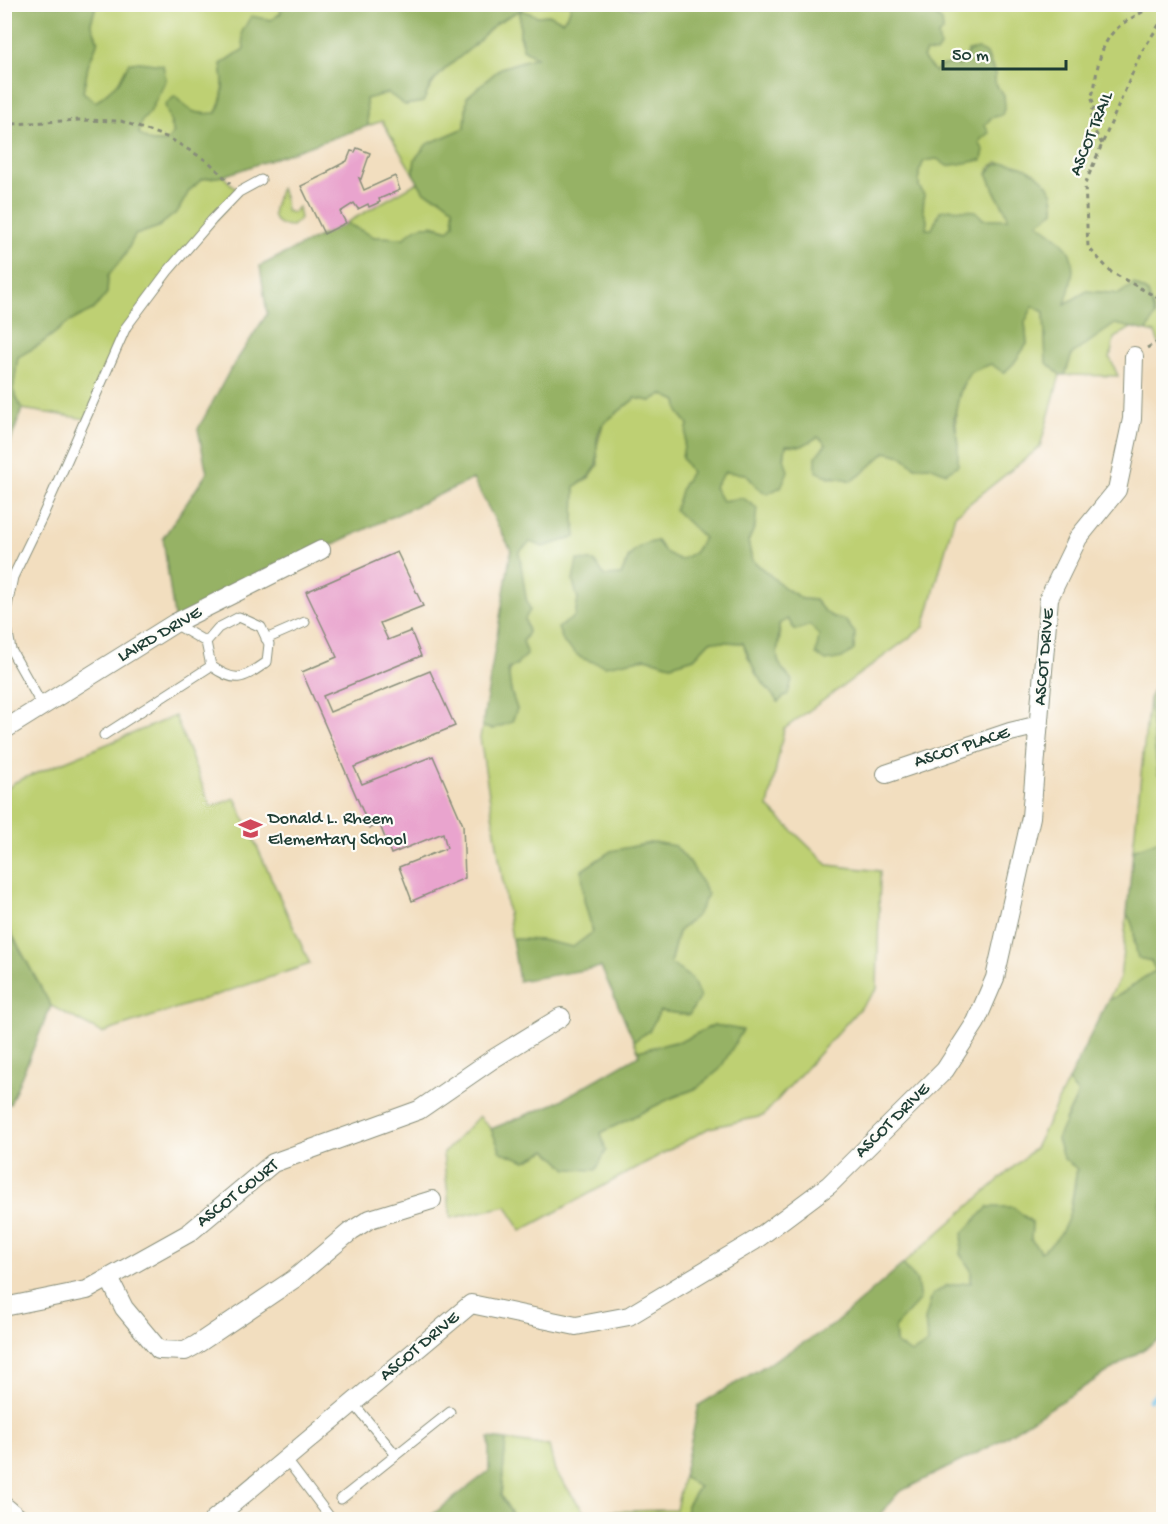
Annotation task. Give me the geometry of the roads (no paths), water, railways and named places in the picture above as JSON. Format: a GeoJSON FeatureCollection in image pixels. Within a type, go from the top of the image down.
{"type":"FeatureCollection","features":[{"type":"Feature","properties":{"kind":"street","name":"ASCOT DRIVE"},"geometry":{"type":"LineString","coordinates":[[213,1520],[230,1511],[286,1459],[471,1304],[576,1326],[629,1316],[754,1241],[828,1185],[945,1070],[975,1022],[995,978],[1031,817],[1049,598],[1078,538],[1117,490],[1131,419],[1134,356]]}},
{"type":"Feature","properties":{"kind":"street","name":"LAIRD DRIVE"},"geometry":{"type":"LineString","coordinates":[[4,730],[175,623],[321,550]]}},
{"type":"Feature","properties":{"kind":"street","name":"ASCOT PLACE"},"geometry":{"type":"LineString","coordinates":[[886,774],[1010,732],[1039,725]]}},
{"type":"Feature","properties":{"kind":"street","name":"ASCOT COURT"},"geometry":{"type":"LineString","coordinates":[[4,1307],[87,1290],[189,1233],[273,1162],[418,1110],[493,1059],[561,1017]]}},
{"type":"Feature","properties":{"kind":"street"},"geometry":{"type":"LineString","coordinates":[[109,1278],[124,1308],[159,1350],[185,1351],[196,1346],[294,1279],[351,1231],[370,1219],[432,1200]]}},
{"type":"Feature","properties":{"kind":"street"},"geometry":{"type":"LineString","coordinates":[[4,1506],[21,1520]]}},
{"type":"Feature","properties":{"kind":"lane"},"geometry":{"type":"LineString","coordinates":[[43,706],[11,650],[5,616],[14,577],[126,327],[168,271],[239,192],[261,180]]}},
{"type":"Feature","properties":{"kind":"lane"},"geometry":{"type":"LineString","coordinates":[[175,623],[206,642],[211,666],[226,676],[244,677],[267,662],[268,644],[261,627],[239,617],[218,628],[206,642]]}},
{"type":"Feature","properties":{"kind":"lane"},"geometry":{"type":"LineString","coordinates":[[266,639],[305,622]]}},
{"type":"Feature","properties":{"kind":"lane"},"geometry":{"type":"LineString","coordinates":[[104,735],[211,666]]}},
{"type":"Feature","properties":{"kind":"lane"},"geometry":{"type":"LineString","coordinates":[[353,1403],[396,1455]]}},
{"type":"Feature","properties":{"kind":"lane"},"geometry":{"type":"LineString","coordinates":[[341,1499],[450,1412]]}},
{"type":"Feature","properties":{"kind":"lane"},"geometry":{"type":"LineString","coordinates":[[286,1459],[332,1520]]}},
{"type":"Feature","properties":{"kind":"waterway"},"geometry":{"type":"LineString","coordinates":[[1150,1400],[1164,1386]]}},
{"type":"Feature","properties":{"kind":"place","name":"Donald L. Rheem Elementary School"},"geometry":{"type":"Point","coordinates":[250,829]}}]}
